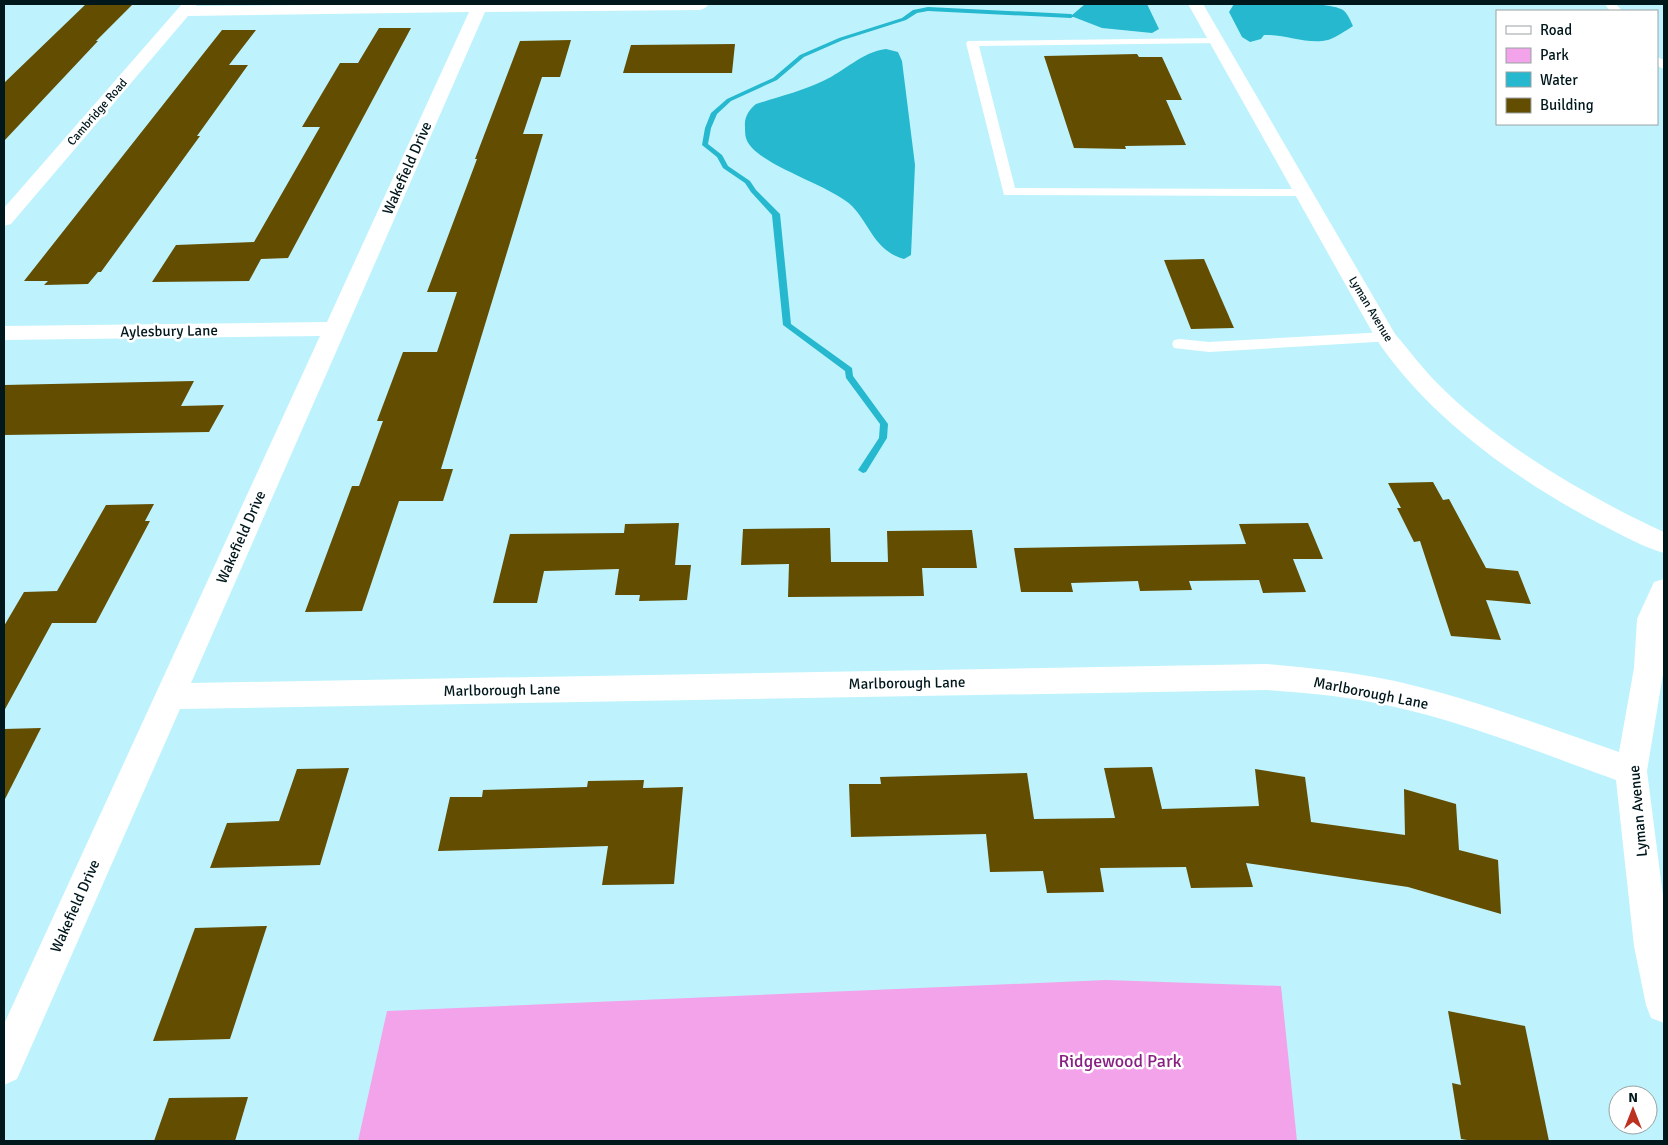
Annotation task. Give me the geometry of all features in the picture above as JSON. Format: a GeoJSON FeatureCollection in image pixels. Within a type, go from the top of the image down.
{"type":"FeatureCollection","features":[{"type":"Feature","properties":{"kind":"street","name":"Lyman Avenue"},"geometry":{"type":"LineString","coordinates":[[1195,4],[1386,337],[1434,394],[1487,438],[1541,476],[1625,526],[1664,543]]}},
{"type":"Feature","properties":{"kind":"street"},"geometry":{"type":"LineString","coordinates":[[187,8],[479,8],[700,5]]}},
{"type":"Feature","properties":{"kind":"street","name":"Cambridge Road"},"geometry":{"type":"LineString","coordinates":[[4,220],[187,8]]}},
{"type":"Feature","properties":{"kind":"street","name":"Wakefield Drive"},"geometry":{"type":"LineString","coordinates":[[4,1066],[479,8]]}},
{"type":"Feature","properties":{"kind":"street","name":"Aylesbury Lane"},"geometry":{"type":"LineString","coordinates":[[4,333],[335,329]]}},
{"type":"Feature","properties":{"kind":"street","name":"Lyman Avenue"},"geometry":{"type":"LineString","coordinates":[[1664,590],[1652,620],[1648,668],[1631,770],[1640,832],[1644,889],[1652,946],[1664,1005]]}},
{"type":"Feature","properties":{"kind":"street","name":"Marlborough Lane"},"geometry":{"type":"LineString","coordinates":[[170,696],[1268,677],[1332,682],[1396,694],[1460,712],[1631,770]]}},
{"type":"Feature","properties":{"kind":"lane"},"geometry":{"type":"LineString","coordinates":[[1216,41],[972,43],[1009,192],[1303,193]]}},
{"type":"Feature","properties":{"kind":"lane"},"geometry":{"type":"LineString","coordinates":[[1180,344],[1209,347],[1386,337]]}},
{"type":"Feature","properties":{"kind":"green space","name":"Ridgewood Park"},"geometry":{"type":"Polygon","coordinates":[[[1106,980],[1281,986],[1297,1141],[358,1141],[387,1011],[1106,980]]]}},
{"type":"Feature","properties":{"kind":"water"},"geometry":{"type":"Polygon","coordinates":[[[1274,3],[1335,7],[1345,12],[1353,26],[1328,40],[1313,41],[1264,35],[1261,39],[1250,42],[1242,37],[1229,12],[1234,4],[1274,3]]]}},
{"type":"Feature","properties":{"kind":"water"},"geometry":{"type":"Polygon","coordinates":[[[1085,4],[1147,4],[1159,29],[1152,33],[1102,28],[1071,16],[1085,4]]]}},
{"type":"Feature","properties":{"kind":"water"},"geometry":{"type":"Polygon","coordinates":[[[886,49],[898,52],[902,61],[915,165],[911,255],[904,259],[886,250],[874,237],[858,213],[842,198],[763,157],[752,148],[745,134],[746,117],[756,104],[815,85],[869,54],[886,49]]]}},
{"type":"Feature","properties":{"kind":"building"},"geometry":{"type":"Polygon","coordinates":[[[86,4],[133,4],[96,41],[98,41],[4,141],[4,83],[86,4]]]}},
{"type":"Feature","properties":{"kind":"building"},"geometry":{"type":"Polygon","coordinates":[[[379,28],[411,28],[288,258],[261,259],[249,281],[152,282],[176,245],[254,242],[320,127],[302,127],[340,63],[358,63],[379,28]]]}},
{"type":"Feature","properties":{"kind":"building"},"geometry":{"type":"Polygon","coordinates":[[[222,30],[256,30],[229,65],[248,65],[197,136],[200,136],[101,272],[98,272],[88,284],[44,285],[48,281],[24,281],[222,30]]]}},
{"type":"Feature","properties":{"kind":"building"},"geometry":{"type":"Polygon","coordinates":[[[571,40],[560,77],[542,77],[523,134],[543,134],[441,469],[453,469],[443,501],[399,501],[362,611],[305,612],[352,486],[359,486],[383,421],[377,421],[403,352],[437,352],[457,292],[427,292],[520,41],[571,40]]]}},
{"type":"Feature","properties":{"kind":"building"},"geometry":{"type":"Polygon","coordinates":[[[735,44],[732,73],[623,73],[631,45],[735,44]]]}},
{"type":"Feature","properties":{"kind":"building"},"geometry":{"type":"Polygon","coordinates":[[[1137,54],[1139,57],[1162,57],[1182,100],[1166,100],[1186,145],[1125,146],[1126,149],[1074,148],[1044,56],[1137,54]]]}},
{"type":"Feature","properties":{"kind":"building"},"geometry":{"type":"Polygon","coordinates":[[[1204,259],[1234,328],[1191,329],[1164,260],[1204,259]]]}},
{"type":"Feature","properties":{"kind":"building"},"geometry":{"type":"Polygon","coordinates":[[[194,381],[181,406],[224,405],[209,432],[4,435],[4,385],[194,381]]]}},
{"type":"Feature","properties":{"kind":"building"},"geometry":{"type":"Polygon","coordinates":[[[1433,482],[1443,500],[1449,499],[1486,568],[1518,571],[1531,604],[1486,600],[1501,640],[1451,636],[1420,541],[1414,542],[1397,508],[1401,508],[1388,483],[1433,482]]]}},
{"type":"Feature","properties":{"kind":"building"},"geometry":{"type":"Polygon","coordinates":[[[154,504],[145,521],[150,521],[96,623],[52,623],[4,711],[4,626],[24,592],[57,591],[106,505],[154,504]]]}},
{"type":"Feature","properties":{"kind":"building"},"geometry":{"type":"Polygon","coordinates":[[[679,523],[675,565],[691,565],[687,600],[639,601],[640,595],[615,595],[619,569],[544,571],[537,603],[493,603],[510,534],[624,533],[625,524],[679,523]]]}},
{"type":"Feature","properties":{"kind":"building"},"geometry":{"type":"Polygon","coordinates":[[[1308,523],[1323,559],[1293,559],[1306,592],[1263,593],[1259,580],[1189,581],[1192,590],[1140,591],[1138,581],[1071,583],[1073,592],[1021,592],[1014,548],[1246,544],[1239,524],[1308,523]]]}},
{"type":"Feature","properties":{"kind":"building"},"geometry":{"type":"Polygon","coordinates":[[[830,528],[831,562],[888,562],[887,531],[972,530],[977,568],[922,568],[924,596],[788,597],[789,564],[741,565],[743,529],[830,528]]]}},
{"type":"Feature","properties":{"kind":"building"},"geometry":{"type":"Polygon","coordinates":[[[41,728],[4,801],[4,729],[41,728]]]}},
{"type":"Feature","properties":{"kind":"building"},"geometry":{"type":"Polygon","coordinates":[[[1152,767],[1162,809],[1259,806],[1255,769],[1305,777],[1311,822],[1405,835],[1404,789],[1456,804],[1459,850],[1498,860],[1501,914],[1408,887],[1246,863],[1253,887],[1191,888],[1186,867],[1100,868],[1104,892],[1047,893],[1043,871],[990,872],[986,834],[851,837],[849,784],[881,784],[880,777],[1027,773],[1034,819],[1115,818],[1104,768],[1152,767]]]}},
{"type":"Feature","properties":{"kind":"building"},"geometry":{"type":"Polygon","coordinates":[[[349,768],[320,865],[210,868],[227,823],[279,821],[297,769],[349,768]]]}},
{"type":"Feature","properties":{"kind":"building"},"geometry":{"type":"Polygon","coordinates":[[[644,780],[643,788],[683,787],[674,884],[602,885],[608,846],[438,851],[450,797],[482,797],[483,790],[587,787],[588,781],[644,780]]]}},
{"type":"Feature","properties":{"kind":"building"},"geometry":{"type":"Polygon","coordinates":[[[267,926],[230,1039],[153,1041],[195,928],[267,926]]]}},
{"type":"Feature","properties":{"kind":"building"},"geometry":{"type":"Polygon","coordinates":[[[1448,1011],[1525,1026],[1549,1141],[1473,1141],[1461,1139],[1452,1083],[1461,1085],[1448,1011]]]}},
{"type":"Feature","properties":{"kind":"building"},"geometry":{"type":"Polygon","coordinates":[[[248,1097],[235,1141],[154,1141],[169,1098],[248,1097]]]}},
{"type":"Feature","properties":{"kind":"waterway"},"geometry":{"type":"LineString","coordinates":[[863,470],[883,438],[884,424],[849,376],[849,370],[787,325],[776,214],[753,191],[748,182],[725,167],[720,156],[705,145],[708,128],[714,113],[729,100],[775,79],[802,56],[841,39],[904,19],[909,14],[918,10],[1071,16]]}}]}
